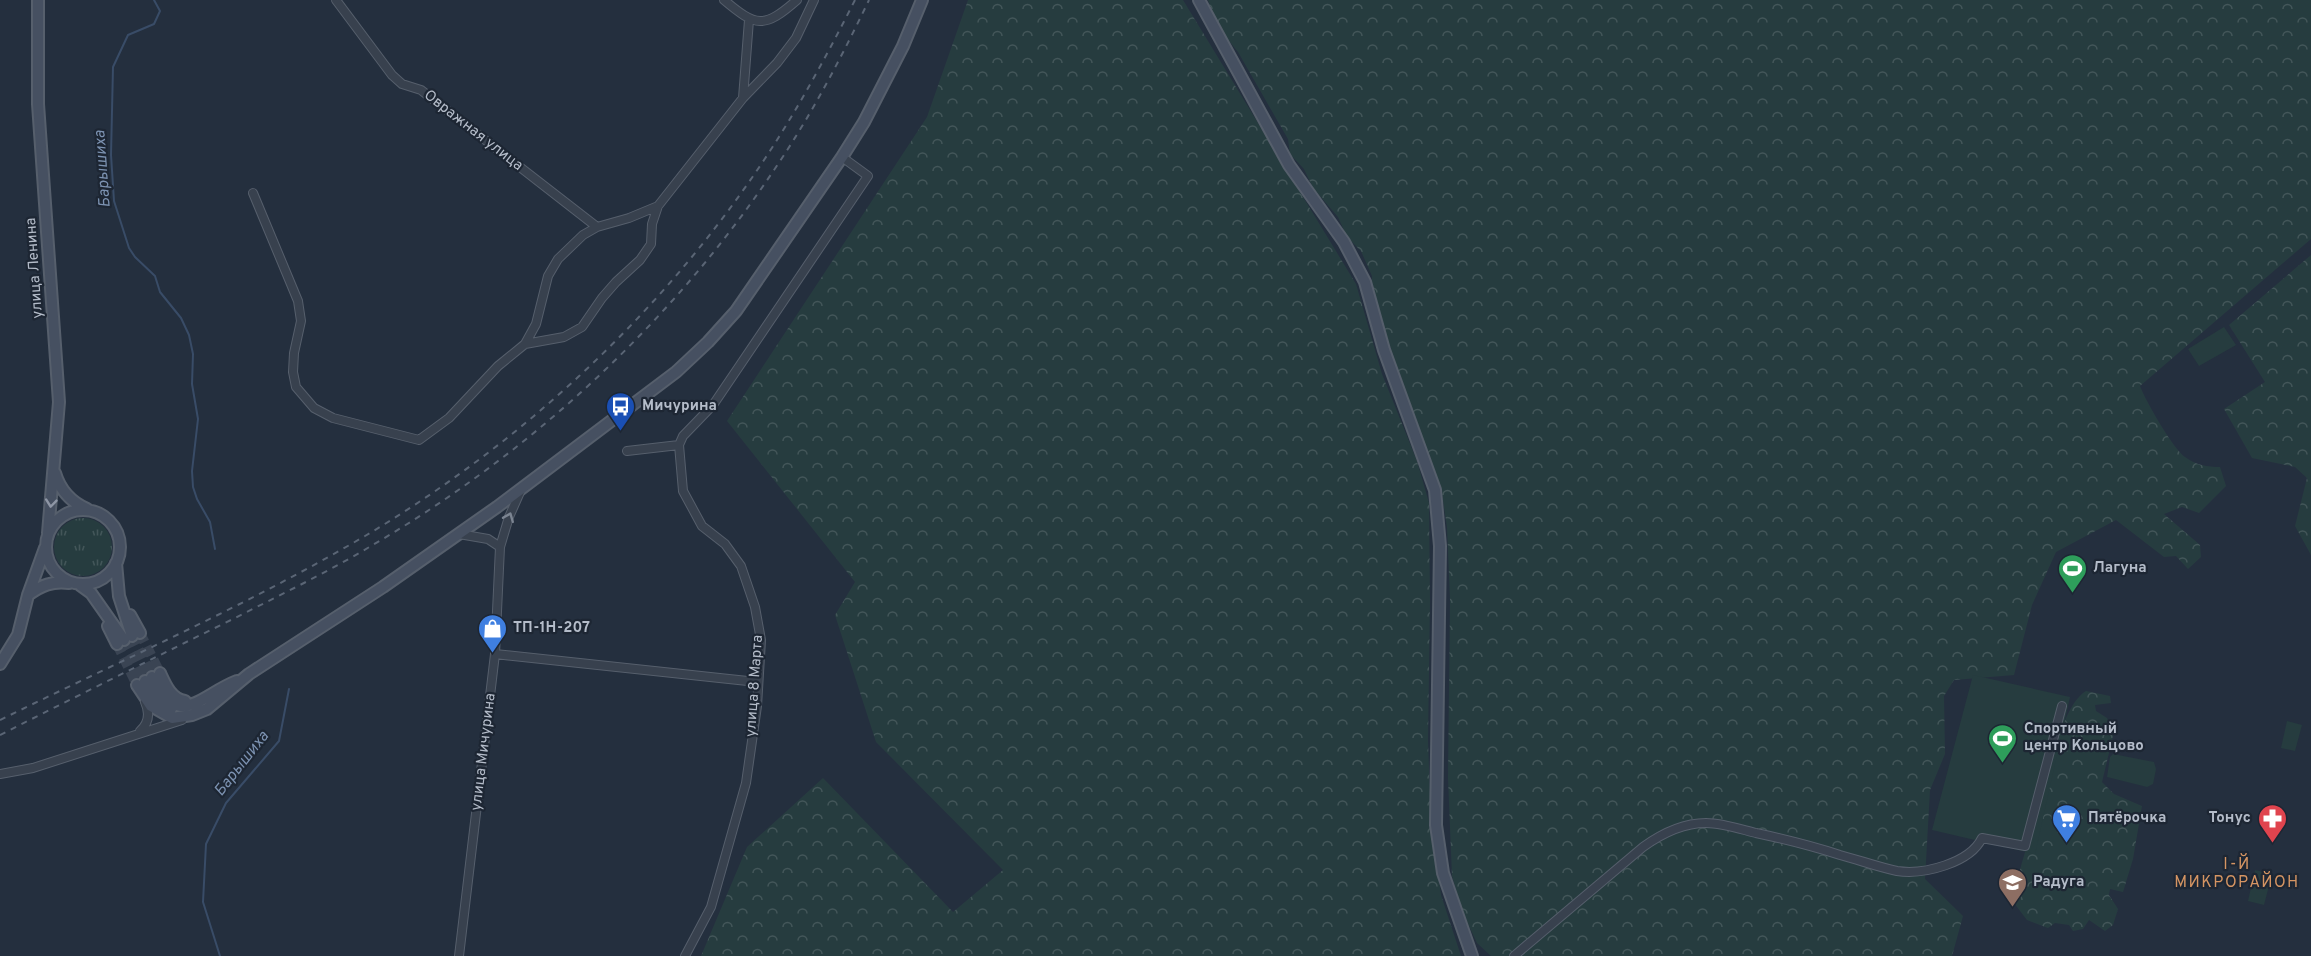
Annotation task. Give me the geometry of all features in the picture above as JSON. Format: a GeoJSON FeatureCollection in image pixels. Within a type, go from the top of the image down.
{"type":"FeatureCollection","features":[{"type":"Feature","properties":{"kind":"main road","name":"улица Ленина"},"geometry":{"type":"LineString","coordinates":[[38,0],[38,104],[59,402],[48,534]]}},
{"type":"Feature","properties":{"kind":"main road"},"geometry":{"type":"LineString","coordinates":[[148,679],[150,692],[157,702],[171,710],[186,711],[205,705],[459,534],[676,372],[736,311],[842,158],[903,46],[922,0]]}},
{"type":"Feature","properties":{"kind":"main road"},"geometry":{"type":"LineString","coordinates":[[1199,0],[1289,165],[1344,242],[1365,282],[1384,350],[1435,490],[1440,546],[1436,825],[1443,873],[1472,956]]}},
{"type":"Feature","properties":{"kind":"main road"},"geometry":{"type":"LineString","coordinates":[[45,546],[47,559],[53,570],[62,578],[91,593],[128,638],[119,596],[116,563],[120,545],[118,534],[112,524],[102,515],[73,502],[58,482],[54,472]]}},
{"type":"Feature","properties":{"kind":"main road"},"geometry":{"type":"LineString","coordinates":[[3,660],[18,635],[28,595],[48,534],[55,522],[65,514],[77,510],[90,510]]}},
{"type":"Feature","properties":{"kind":"main road"},"geometry":{"type":"LineString","coordinates":[[28,595],[53,581],[76,584],[96,582],[106,576],[116,563]]}},
{"type":"Feature","properties":{"kind":"main road"},"geometry":{"type":"LineString","coordinates":[[148,679],[166,685],[178,700],[186,701],[229,687]]}},
{"type":"Feature","properties":{"kind":"main road"},"geometry":{"type":"LineString","coordinates":[[148,679],[144,698],[151,706],[172,718],[192,715],[207,709],[229,687]]}},
{"type":"Feature","properties":{"kind":"street","name":"Овражная улица"},"geometry":{"type":"LineString","coordinates":[[336,0],[392,75],[402,84],[421,90],[597,227]]}},
{"type":"Feature","properties":{"kind":"street"},"geometry":{"type":"LineString","coordinates":[[724,0],[749,20],[760,23],[785,10],[797,0]]}},
{"type":"Feature","properties":{"kind":"street"},"geometry":{"type":"LineString","coordinates":[[525,344],[564,337],[582,327],[616,282],[640,260],[651,244],[652,224],[658,206],[742,98],[777,63],[796,38],[814,0]]}},
{"type":"Feature","properties":{"kind":"street"},"geometry":{"type":"LineString","coordinates":[[742,98],[749,20]]}},
{"type":"Feature","properties":{"kind":"street"},"geometry":{"type":"LineString","coordinates":[[627,451],[679,445],[683,436],[713,405],[868,176],[842,158]]}},
{"type":"Feature","properties":{"kind":"street"},"geometry":{"type":"LineString","coordinates":[[254,193],[298,301],[301,321],[294,353],[293,372],[296,387],[314,408],[333,418],[419,440],[449,418],[498,366],[525,344],[536,324],[548,276],[558,259],[583,235],[597,227],[629,218],[658,206]]}},
{"type":"Feature","properties":{"kind":"street","name":"улица 8 Марта"},"geometry":{"type":"LineString","coordinates":[[679,445],[683,491],[702,526],[725,544],[741,566],[755,607],[761,640],[757,706],[746,783],[711,907],[685,956]]}},
{"type":"Feature","properties":{"kind":"street","name":"улица Мичурина"},"geometry":{"type":"LineString","coordinates":[[459,956],[495,654],[500,547],[509,516],[522,489]]}},
{"type":"Feature","properties":{"kind":"street"},"geometry":{"type":"LineString","coordinates":[[459,534],[488,539],[500,547]]}},
{"type":"Feature","properties":{"kind":"street"},"geometry":{"type":"LineString","coordinates":[[495,654],[757,682]]}},
{"type":"Feature","properties":{"kind":"street"},"geometry":{"type":"LineString","coordinates":[[137,734],[145,727],[148,717],[148,708],[144,698]]}},
{"type":"Feature","properties":{"kind":"street"},"geometry":{"type":"LineString","coordinates":[[1514,956],[1660,834],[1705,823],[1733,827],[1803,844],[1899,871],[1929,869],[1960,861],[1982,838],[2025,846],[2062,706]]}},
{"type":"Feature","properties":{"kind":"street"},"geometry":{"type":"LineString","coordinates":[[0,774],[33,768],[192,715]]}},
{"type":"Feature","properties":{"kind":"green space"},"geometry":{"type":"Polygon","coordinates":[[[968,0],[1183,0],[1356,284],[1382,374],[1417,461],[1429,503],[1428,741],[1431,821],[1441,895],[1461,956],[701,956],[747,847],[823,778],[953,912],[1003,870],[876,742],[835,615],[855,582],[727,421],[927,117],[968,0]]]}},
{"type":"Feature","properties":{"kind":"green space"},"geometry":{"type":"Polygon","coordinates":[[[1208,0],[2311,0],[2311,239],[2140,386],[2160,424],[2180,453],[2197,464],[2220,467],[2226,486],[2199,513],[2182,507],[2164,514],[2200,545],[2201,557],[2188,569],[2176,556],[2164,557],[2116,520],[2056,552],[2032,605],[2014,675],[1954,680],[1944,696],[1945,754],[1930,790],[1925,879],[1963,916],[1952,956],[1491,956],[1477,943],[1462,911],[1452,876],[1448,778],[1450,600],[1447,527],[1441,488],[1395,365],[1372,293],[1372,276],[1361,251],[1347,237],[1338,217],[1313,188],[1304,169],[1290,154],[1288,139],[1238,52],[1217,26],[1208,0]]]}},
{"type":"Feature","properties":{"kind":"green space"},"geometry":{"type":"Polygon","coordinates":[[[2311,255],[2311,555],[2295,526],[2307,478],[2295,467],[2252,458],[2224,409],[2265,382],[2229,325],[2311,255]]]}},
{"type":"Feature","properties":{"kind":"green space"},"geometry":{"type":"Polygon","coordinates":[[[2224,327],[2236,345],[2199,366],[2188,349],[2224,327]]]}},
{"type":"Feature","properties":{"kind":"green space"},"geometry":{"type":"Polygon","coordinates":[[[83,518],[99,523],[107,531],[112,547],[107,563],[99,571],[83,576],[67,571],[59,563],[54,547],[59,531],[67,523],[83,518]]]}},
{"type":"Feature","properties":{"kind":"green space","name":"Спортивный центр Кольцово"},"geometry":{"type":"Polygon","coordinates":[[[1973,675],[2070,697],[2035,854],[1932,830],[1973,675]]]}},
{"type":"Feature","properties":{"kind":"green space"},"geometry":{"type":"Polygon","coordinates":[[[2086,691],[2110,696],[2111,703],[2095,705],[2096,711],[2107,718],[2114,732],[2102,782],[2114,794],[2142,806],[2133,859],[2123,892],[2110,889],[2109,895],[2118,909],[2113,925],[2105,931],[2089,920],[2083,929],[2073,931],[2069,925],[2055,923],[2048,928],[2027,920],[2014,903],[2021,865],[2057,743],[2069,711],[2086,691]]]}},
{"type":"Feature","properties":{"kind":"green space"},"geometry":{"type":"Polygon","coordinates":[[[2287,721],[2302,725],[2295,751],[2281,748],[2287,721]]]}},
{"type":"Feature","properties":{"kind":"green space"},"geometry":{"type":"Polygon","coordinates":[[[2113,754],[2154,762],[2156,769],[2153,784],[2147,787],[2107,777],[2110,757],[2113,754]]]}},
{"type":"Feature","properties":{"kind":"green space"},"geometry":{"type":"Polygon","coordinates":[[[2255,870],[2272,874],[2264,905],[2248,901],[2255,870]]]}},
{"type":"Feature","properties":{"kind":"waterway","name":"Барышиха"},"geometry":{"type":"LineString","coordinates":[[154,0],[160,11],[154,24],[128,35],[113,67],[111,155],[114,201],[129,248],[155,276],[160,292],[181,318],[189,335],[193,354],[192,384],[198,419],[192,471],[193,487],[210,522],[215,549]]}},
{"type":"Feature","properties":{"kind":"waterway","name":"Барышиха"},"geometry":{"type":"LineString","coordinates":[[220,956],[203,902],[206,844],[226,803],[279,741],[289,689]]}},
{"type":"Feature","properties":{"kind":"tunnel"},"geometry":{"type":"LineString","coordinates":[[140,633],[160,673]]}},
{"type":"Feature","properties":{"kind":"tunnel"},"geometry":{"type":"LineString","coordinates":[[132,636],[152,677]]}},
{"type":"Feature","properties":{"kind":"tunnel"},"geometry":{"type":"LineString","coordinates":[[124,640],[145,681]]}},
{"type":"Feature","properties":{"kind":"tunnel"},"geometry":{"type":"LineString","coordinates":[[117,644],[137,685]]}},
{"type":"Feature","properties":{"kind":"railway"},"geometry":{"type":"LineString","coordinates":[[0,720],[230,609],[365,536],[480,459],[534,416],[586,370],[635,321],[681,270],[724,216],[789,121],[855,0]]}},
{"type":"Feature","properties":{"kind":"railway"},"geometry":{"type":"LineString","coordinates":[[0,735],[354,556],[430,509],[488,469],[543,425],[646,329],[694,276],[738,221],[778,164],[815,104],[869,0]]}},
{"type":"Feature","properties":{"kind":"place","name":"Мичурина"},"geometry":{"type":"Point","coordinates":[621,432]}},
{"type":"Feature","properties":{"kind":"place","name":"Лагуна"},"geometry":{"type":"Point","coordinates":[2072,594]}},
{"type":"Feature","properties":{"kind":"place","name":"ТП-1Н-207"},"geometry":{"type":"Point","coordinates":[492,654]}},
{"type":"Feature","properties":{"kind":"place","name":"Спортивный центр Кольцово"},"geometry":{"type":"Point","coordinates":[2003,764]}},
{"type":"Feature","properties":{"kind":"place","name":"Пятёрочка"},"geometry":{"type":"Point","coordinates":[2067,844]}},
{"type":"Feature","properties":{"kind":"place","name":"Тонус"},"geometry":{"type":"Point","coordinates":[2272,844]}},
{"type":"Feature","properties":{"kind":"place","name":"Радуга"},"geometry":{"type":"Point","coordinates":[2012,908]}},
{"type":"Feature","properties":{"kind":"district","name":"I-Й МИКРОРАЙОН"},"geometry":{"type":"Point","coordinates":[2237,874]}}]}
